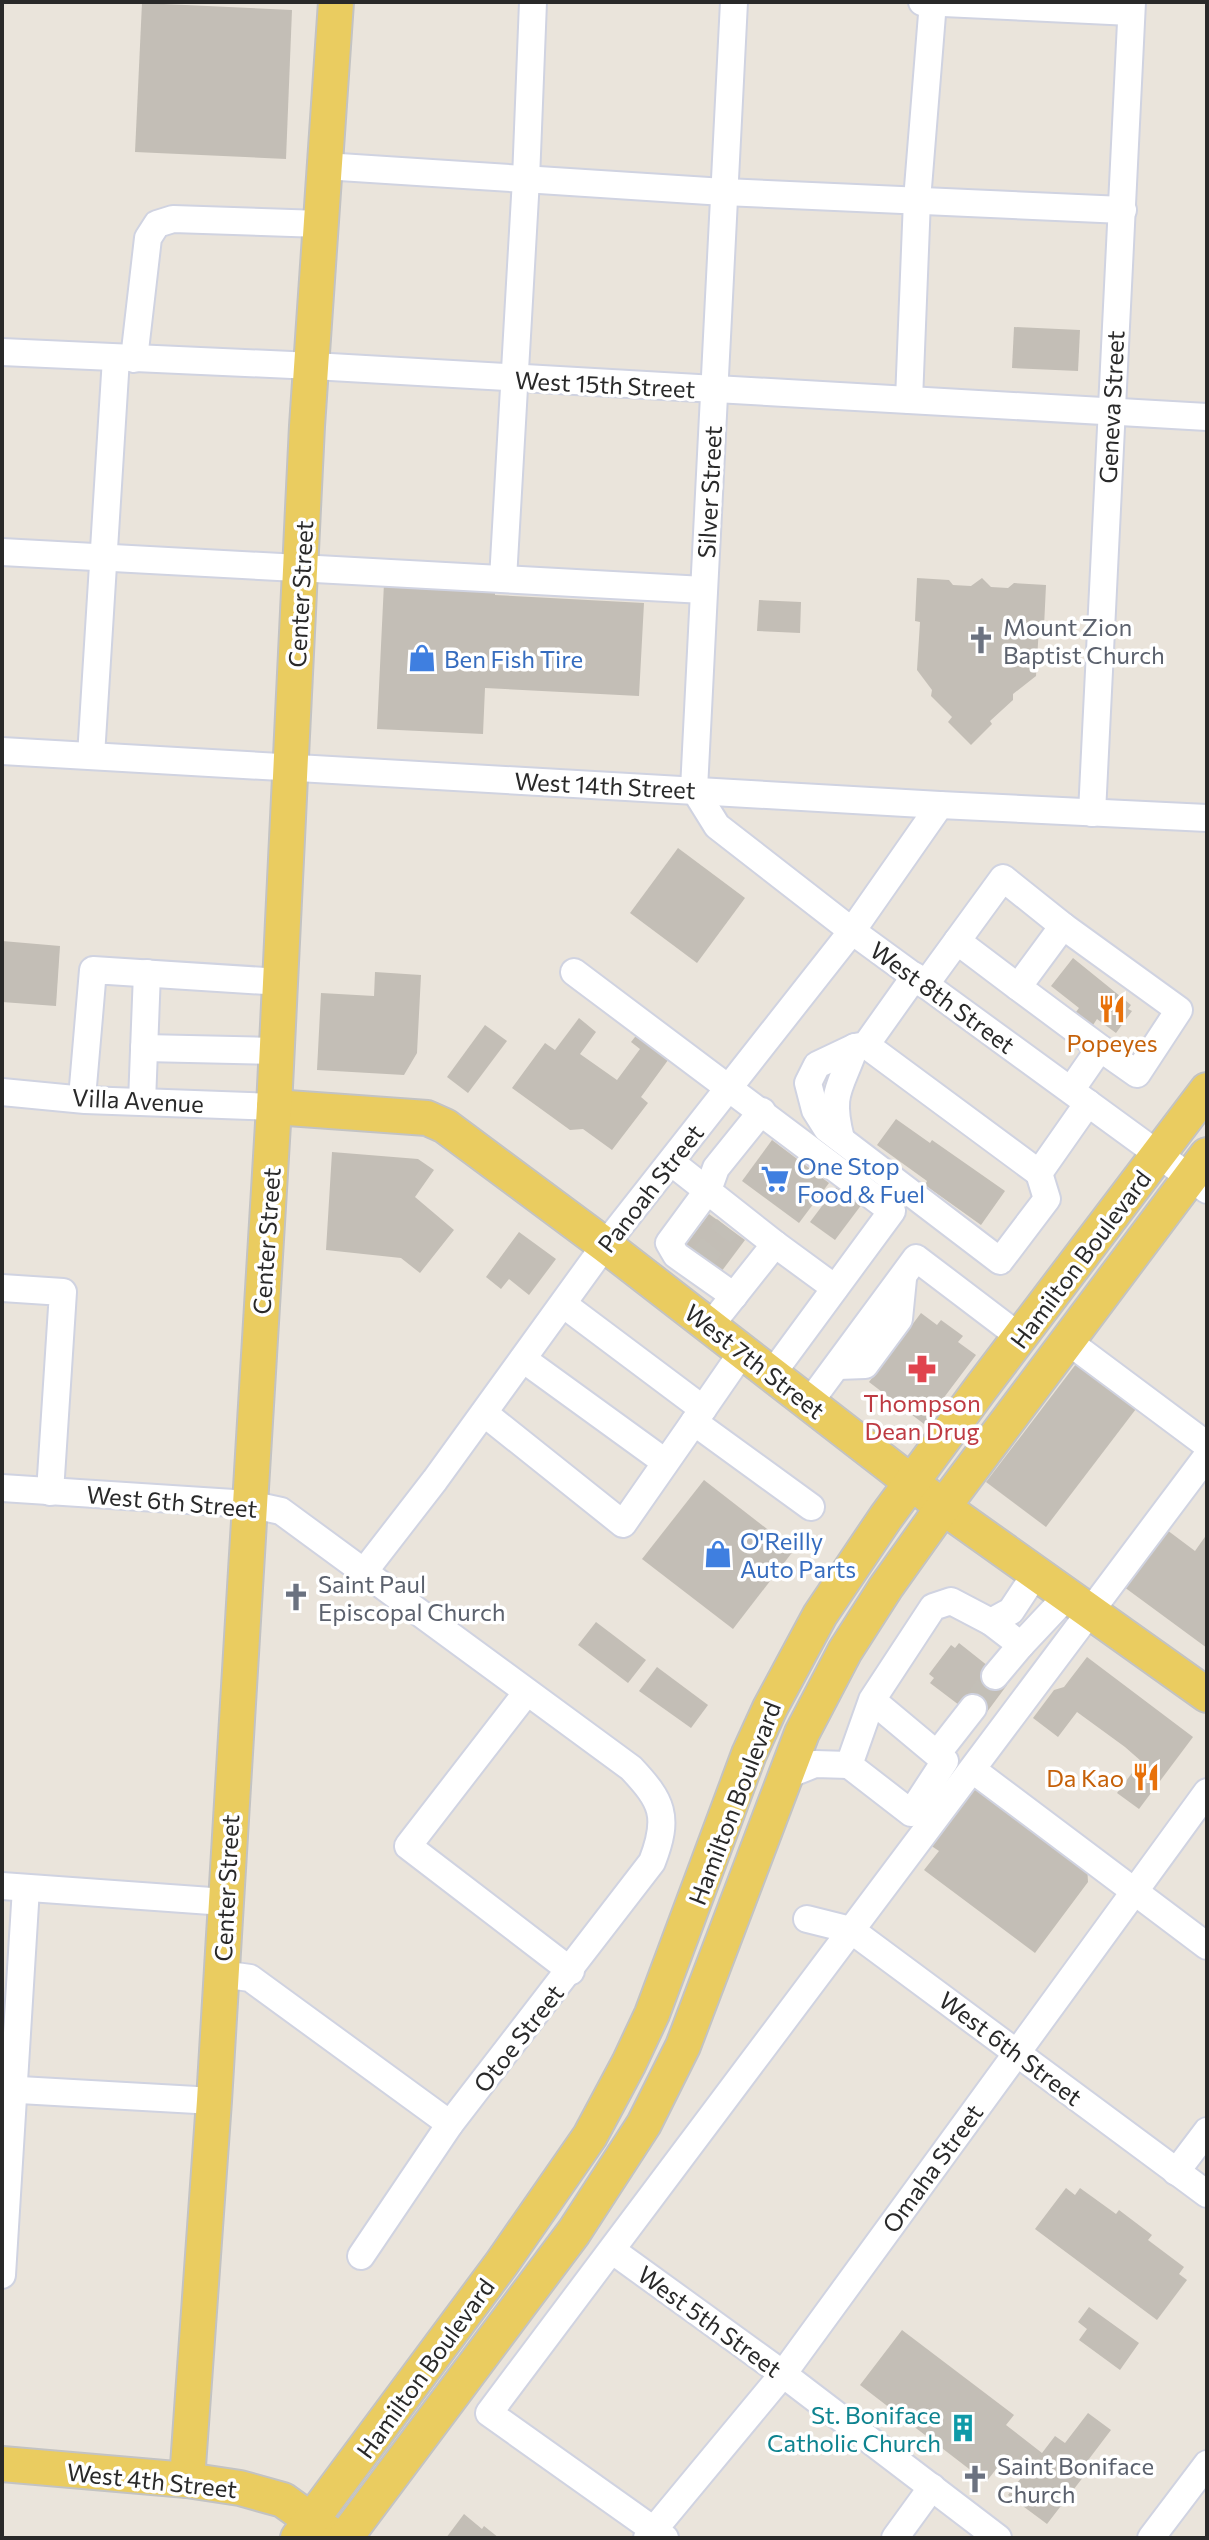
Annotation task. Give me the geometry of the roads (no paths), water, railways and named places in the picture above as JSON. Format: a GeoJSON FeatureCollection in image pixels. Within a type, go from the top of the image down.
{"type":"FeatureCollection","features":[{"type":"Feature","properties":{"kind":"main road","name":"Center Street"},"geometry":{"type":"LineString","coordinates":[[187,2480],[214,2101],[274,1107],[301,568],[336,2]]}},
{"type":"Feature","properties":{"kind":"main road","name":"Hamilton Boulevard"},"geometry":{"type":"LineString","coordinates":[[315,2532],[590,2136],[652,2014],[749,1754],[820,1615],[912,1483],[1207,1090]]}},
{"type":"Feature","properties":{"kind":"main road","name":"West 7th Street"},"geometry":{"type":"LineString","coordinates":[[274,1107],[427,1118],[445,1126],[605,1245],[943,1507],[1207,1695]]}},
{"type":"Feature","properties":{"kind":"main road","name":"Hamilton Boulevard"},"geometry":{"type":"LineString","coordinates":[[345,2538],[574,2232],[644,2124],[683,2046],[802,1733],[845,1651],[943,1507],[1202,1174]]}},
{"type":"Feature","properties":{"kind":"main road","name":"West 4th Street"},"geometry":{"type":"LineString","coordinates":[[2,2464],[187,2480],[240,2488],[283,2500],[315,2532]]}},
{"type":"Feature","properties":{"kind":"street"},"geometry":{"type":"LineString","coordinates":[[503,579],[533,2]]}},
{"type":"Feature","properties":{"kind":"street","name":"Silver Street"},"geometry":{"type":"LineString","coordinates":[[694,789],[734,2]]}},
{"type":"Feature","properties":{"kind":"street"},"geometry":{"type":"LineString","coordinates":[[922,2],[1132,7]]}},
{"type":"Feature","properties":{"kind":"street"},"geometry":{"type":"LineString","coordinates":[[909,400],[917,200],[932,2]]}},
{"type":"Feature","properties":{"kind":"street","name":"Geneva Street"},"geometry":{"type":"LineString","coordinates":[[1092,813],[1132,7]]}},
{"type":"Feature","properties":{"kind":"street"},"geometry":{"type":"LineString","coordinates":[[324,166],[724,192],[1123,210]]}},
{"type":"Feature","properties":{"kind":"street"},"geometry":{"type":"LineString","coordinates":[[91,756],[103,558],[125,358],[148,238],[157,224],[173,219],[321,224]]}},
{"type":"Feature","properties":{"kind":"street","name":"West 15th Street"},"geometry":{"type":"LineString","coordinates":[[2,352],[313,366],[1207,417]]}},
{"type":"Feature","properties":{"kind":"street"},"geometry":{"type":"LineString","coordinates":[[2,552],[704,590]]}},
{"type":"Feature","properties":{"kind":"street","name":"West 14th Street"},"geometry":{"type":"LineString","coordinates":[[2,751],[1207,818]]}},
{"type":"Feature","properties":{"kind":"street","name":"West 8th Street"},"geometry":{"type":"LineString","coordinates":[[694,789],[717,826],[852,931],[1160,1155],[1202,1174]]}},
{"type":"Feature","properties":{"kind":"street","name":"Panoah Street"},"geometry":{"type":"LineString","coordinates":[[363,1573],[605,1245],[852,931],[940,805]]}},
{"type":"Feature","properties":{"kind":"street"},"geometry":{"type":"LineString","coordinates":[[861,1046],[1039,1173],[1047,1199],[1000,1261],[827,1129],[815,1110],[808,1083],[817,1065],[861,1046],[957,941],[1003,878],[1063,926],[1179,1010],[1137,1074],[957,941]]}},
{"type":"Feature","properties":{"kind":"street"},"geometry":{"type":"LineString","coordinates":[[1018,987],[1063,926]]}},
{"type":"Feature","properties":{"kind":"street"},"geometry":{"type":"LineString","coordinates":[[82,1098],[93,970],[281,982]]}},
{"type":"Feature","properties":{"kind":"street"},"geometry":{"type":"LineString","coordinates":[[574,972],[892,1211],[772,1374]]}},
{"type":"Feature","properties":{"kind":"street"},"geometry":{"type":"LineString","coordinates":[[142,1102],[147,973]]}},
{"type":"Feature","properties":{"kind":"street"},"geometry":{"type":"LineString","coordinates":[[144,1048],[276,1051]]}},
{"type":"Feature","properties":{"kind":"street"},"geometry":{"type":"LineString","coordinates":[[1039,1173],[1080,1097],[1100,1048]]}},
{"type":"Feature","properties":{"kind":"street","name":"Villa Avenue"},"geometry":{"type":"LineString","coordinates":[[2,1092],[274,1107]]}},
{"type":"Feature","properties":{"kind":"street"},"geometry":{"type":"LineString","coordinates":[[734,1296],[676,1255],[669,1243],[708,1190],[716,1168],[762,1111]]}},
{"type":"Feature","properties":{"kind":"street"},"geometry":{"type":"LineString","coordinates":[[671,1162],[708,1190],[732,1220],[775,1244],[835,1288]]}},
{"type":"Feature","properties":{"kind":"street"},"geometry":{"type":"LineString","coordinates":[[710,1326],[775,1244]]}},
{"type":"Feature","properties":{"kind":"street"},"geometry":{"type":"LineString","coordinates":[[809,1403],[916,1258],[1020,1337]]}},
{"type":"Feature","properties":{"kind":"street"},"geometry":{"type":"LineString","coordinates":[[2,1288],[63,1292],[50,1492]]}},
{"type":"Feature","properties":{"kind":"street"},"geometry":{"type":"LineString","coordinates":[[563,1304],[811,1507]]}},
{"type":"Feature","properties":{"kind":"street"},"geometry":{"type":"LineString","coordinates":[[1069,1342],[1207,1445]]}},
{"type":"Feature","properties":{"kind":"street"},"geometry":{"type":"LineString","coordinates":[[484,1413],[623,1524],[743,1351]]}},
{"type":"Feature","properties":{"kind":"street"},"geometry":{"type":"LineString","coordinates":[[523,1359],[665,1462]]}},
{"type":"Feature","properties":{"kind":"street"},"geometry":{"type":"LineString","coordinates":[[655,2535],[489,2413],[973,1770],[1080,1604],[1207,1456]]}},
{"type":"Feature","properties":{"kind":"street","name":"West 6th Street"},"geometry":{"type":"LineString","coordinates":[[2,1488],[249,1504],[281,1511],[631,1768],[655,1794],[660,1816]]}},
{"type":"Feature","properties":{"kind":"street"},"geometry":{"type":"LineString","coordinates":[[991,1622],[1011,1611],[1036,1573]]}},
{"type":"Feature","properties":{"kind":"street"},"geometry":{"type":"LineString","coordinates":[[849,1765],[872,1700],[933,1607],[951,1601],[991,1622],[1021,1645]]}},
{"type":"Feature","properties":{"kind":"street"},"geometry":{"type":"LineString","coordinates":[[995,1676],[1021,1645],[1080,1604]]}},
{"type":"Feature","properties":{"kind":"street"},"geometry":{"type":"LineString","coordinates":[[527,1692],[408,1846],[571,1971]]}},
{"type":"Feature","properties":{"kind":"street"},"geometry":{"type":"LineString","coordinates":[[785,1776],[815,1764],[849,1765],[911,1813],[945,1761],[872,1700]]}},
{"type":"Feature","properties":{"kind":"street"},"geometry":{"type":"LineString","coordinates":[[937,1754],[973,1708]]}},
{"type":"Feature","properties":{"kind":"street"},"geometry":{"type":"LineString","coordinates":[[973,1770],[1207,1946]]}},
{"type":"Feature","properties":{"kind":"street","name":"Omaha Street"},"geometry":{"type":"LineString","coordinates":[[655,2535],[783,2374],[1207,1792]]}},
{"type":"Feature","properties":{"kind":"street","name":"Otoe Street"},"geometry":{"type":"LineString","coordinates":[[361,2256],[450,2124],[571,1971],[652,1862],[658,1847],[660,1816]]}},
{"type":"Feature","properties":{"kind":"street"},"geometry":{"type":"LineString","coordinates":[[2,2275],[14,1887],[225,1902]]}},
{"type":"Feature","properties":{"kind":"street","name":"West 6th Street"},"geometry":{"type":"LineString","coordinates":[[807,1919],[851,1930],[1207,2194]]}},
{"type":"Feature","properties":{"kind":"street"},"geometry":{"type":"LineString","coordinates":[[221,1974],[250,1978],[450,2124]]}},
{"type":"Feature","properties":{"kind":"street"},"geometry":{"type":"LineString","coordinates":[[8,2090],[214,2101]]}},
{"type":"Feature","properties":{"kind":"street"},"geometry":{"type":"LineString","coordinates":[[1176,2172],[1207,2131]]}},
{"type":"Feature","properties":{"kind":"street","name":"West 5th Street"},"geometry":{"type":"LineString","coordinates":[[613,2251],[783,2374],[998,2538]]}},
{"type":"Feature","properties":{"kind":"street"},"geometry":{"type":"LineString","coordinates":[[1151,2538],[1207,2464]]}},
{"type":"Feature","properties":{"kind":"street"},"geometry":{"type":"LineString","coordinates":[[895,2538],[932,2487]]}},
{"type":"Feature","properties":{"kind":"tunnel"},"geometry":{"type":"LineString","coordinates":[[696,1266],[727,1227]]}},
{"type":"Feature","properties":{"kind":"tunnel"},"geometry":{"type":"LineString","coordinates":[[973,1708],[995,1676]]}},
{"type":"Feature","properties":{"kind":"place","name":"Mount Zion Baptist Church"},"geometry":{"type":"Point","coordinates":[981,640]}},
{"type":"Feature","properties":{"kind":"place","name":"Ben Fish Tire"},"geometry":{"type":"Point","coordinates":[422,658]}},
{"type":"Feature","properties":{"kind":"place","name":"Popeyes"},"geometry":{"type":"Point","coordinates":[1112,1009]}},
{"type":"Feature","properties":{"kind":"place","name":"One Stop Food & Fuel"},"geometry":{"type":"Point","coordinates":[775,1179]}},
{"type":"Feature","properties":{"kind":"place","name":"Thompson Dean Drug"},"geometry":{"type":"Point","coordinates":[922,1369]}},
{"type":"Feature","properties":{"kind":"place","name":"O'Reilly Auto Parts"},"geometry":{"type":"Point","coordinates":[718,1554]}},
{"type":"Feature","properties":{"kind":"place","name":"Saint Paul Episcopal Church"},"geometry":{"type":"Point","coordinates":[296,1597]}},
{"type":"Feature","properties":{"kind":"place","name":"Da Kao"},"geometry":{"type":"Point","coordinates":[1146,1777]}},
{"type":"Feature","properties":{"kind":"place","name":"St. Boniface Catholic Church"},"geometry":{"type":"Point","coordinates":[963,2428]}},
{"type":"Feature","properties":{"kind":"place","name":"Saint Boniface Church"},"geometry":{"type":"Point","coordinates":[975,2479]}}]}
